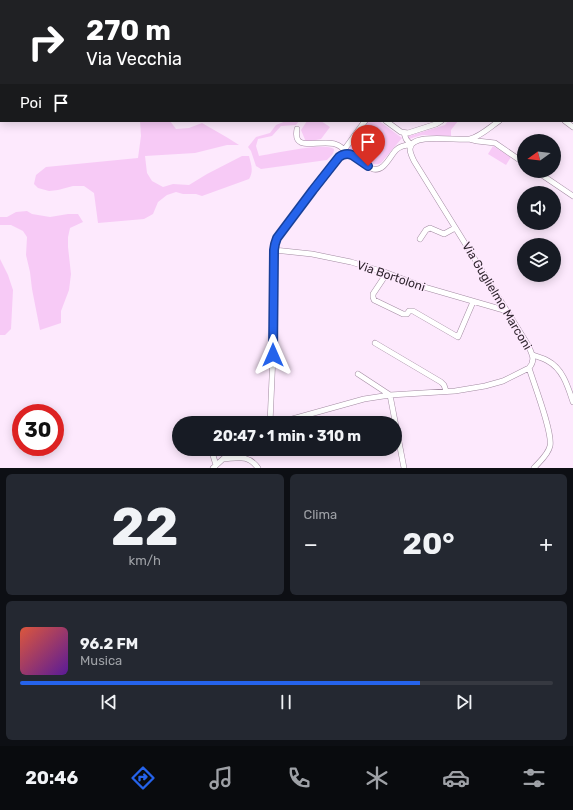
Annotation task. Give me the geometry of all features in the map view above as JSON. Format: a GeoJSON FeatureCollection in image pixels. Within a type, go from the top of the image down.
{"type":"FeatureCollection","features":[{"type":"Feature","properties":{"kind":"street"},"geometry":{"type":"LineString","coordinates":[[270,416],[275,244],[281,232],[335,161],[345,152],[364,122]]}},
{"type":"Feature","properties":{"kind":"street"},"geometry":{"type":"LineString","coordinates":[[387,122],[404,133],[439,122]]}},
{"type":"Feature","properties":{"kind":"street"},"geometry":{"type":"LineString","coordinates":[[469,139],[497,122]]}},
{"type":"Feature","properties":{"kind":"street"},"geometry":{"type":"LineString","coordinates":[[297,129],[297,138],[300,142],[304,144],[336,144],[345,152],[374,169],[383,166],[397,150],[406,145],[411,145],[417,140],[423,139],[469,139],[495,143],[517,158]]}},
{"type":"Feature","properties":{"kind":"street","name":"Via Guglielmo Marconi"},"geometry":{"type":"LineString","coordinates":[[302,416],[353,401],[374,397],[446,391],[494,384],[529,368],[532,363],[533,355],[528,345],[414,161],[410,149],[411,145],[406,139],[404,133]]}},
{"type":"Feature","properties":{"kind":"street"},"geometry":{"type":"LineString","coordinates":[[546,178],[573,196]]}},
{"type":"Feature","properties":{"kind":"street"},"geometry":{"type":"LineString","coordinates":[[420,239],[426,230],[430,228],[446,234],[455,228]]}},
{"type":"Feature","properties":{"kind":"street","name":"Via Bortoloni"},"geometry":{"type":"LineString","coordinates":[[274,250],[312,254],[351,262],[387,273],[424,287],[507,311]]}},
{"type":"Feature","properties":{"kind":"street"},"geometry":{"type":"LineString","coordinates":[[387,273],[373,294],[374,300],[403,314],[413,311],[458,337],[473,302]]}},
{"type":"Feature","properties":{"kind":"street"},"geometry":{"type":"LineString","coordinates":[[375,343],[441,382],[446,391]]}},
{"type":"Feature","properties":{"kind":"street"},"geometry":{"type":"LineString","coordinates":[[533,355],[546,360],[557,367],[573,402]]}},
{"type":"Feature","properties":{"kind":"street"},"geometry":{"type":"LineString","coordinates":[[529,368],[550,441],[547,453],[534,468]]}},
{"type":"Feature","properties":{"kind":"street"},"geometry":{"type":"LineString","coordinates":[[358,374],[390,395],[404,468]]}},
{"type":"Feature","properties":{"kind":"street"},"geometry":{"type":"LineString","coordinates":[[212,456],[214,467]]}},
{"type":"Feature","properties":{"kind":"street"},"geometry":{"type":"LineString","coordinates":[[214,467],[226,456]]}},
{"type":"Feature","properties":{"kind":"street"},"geometry":{"type":"LineString","coordinates":[[223,459],[248,459],[258,468]]}},
{"type":"Feature","properties":{"kind":"shaded area"},"geometry":{"type":"Polygon","coordinates":[[[140,122],[171,122],[176,129],[189,128],[202,123],[239,145],[227,145],[195,153],[145,156],[147,173],[152,181],[163,187],[173,184],[189,185],[242,156],[249,156],[252,170],[251,176],[249,179],[202,196],[176,192],[167,195],[158,202],[153,214],[144,219],[98,223],[94,193],[84,186],[73,186],[49,191],[38,188],[34,184],[36,175],[46,167],[138,158],[141,136],[140,122]]]}},
{"type":"Feature","properties":{"kind":"shaded area"},"geometry":{"type":"Polygon","coordinates":[[[284,122],[298,122],[296,125],[281,126],[272,136],[258,139],[256,146],[259,156],[298,149],[320,147],[329,147],[334,149],[332,155],[327,160],[261,169],[256,166],[251,151],[248,147],[256,137],[270,133],[276,125],[284,122]]]}},
{"type":"Feature","properties":{"kind":"shaded area"},"geometry":{"type":"Polygon","coordinates":[[[306,122],[322,122],[330,127],[321,139],[306,142],[301,130],[306,122]]]}},
{"type":"Feature","properties":{"kind":"shaded area"},"geometry":{"type":"Polygon","coordinates":[[[367,122],[380,122],[402,138],[381,163],[377,164],[368,162],[348,149],[367,122]]]}},
{"type":"Feature","properties":{"kind":"shaded area"},"geometry":{"type":"Polygon","coordinates":[[[447,122],[457,122],[451,130],[451,136],[422,135],[409,139],[407,137],[409,136],[445,125],[447,122]]]}},
{"type":"Feature","properties":{"kind":"shaded area"},"geometry":{"type":"Polygon","coordinates":[[[493,146],[511,157],[506,165],[488,154],[493,146]]]}},
{"type":"Feature","properties":{"kind":"shaded area"},"geometry":{"type":"Polygon","coordinates":[[[27,211],[32,214],[50,217],[78,214],[83,222],[70,228],[68,237],[71,274],[69,290],[61,311],[61,323],[40,330],[26,255],[27,237],[23,231],[11,225],[0,225],[0,217],[7,217],[16,212],[27,211]]]}},
{"type":"Feature","properties":{"kind":"shaded area"},"geometry":{"type":"Polygon","coordinates":[[[0,259],[13,290],[11,329],[5,335],[0,335],[0,259]]]}},
{"type":"Feature","properties":{"kind":"route"},"geometry":{"type":"LineString","coordinates":[[273,355],[274,250],[277,238],[339,157],[349,154],[368,166]]}}]}
